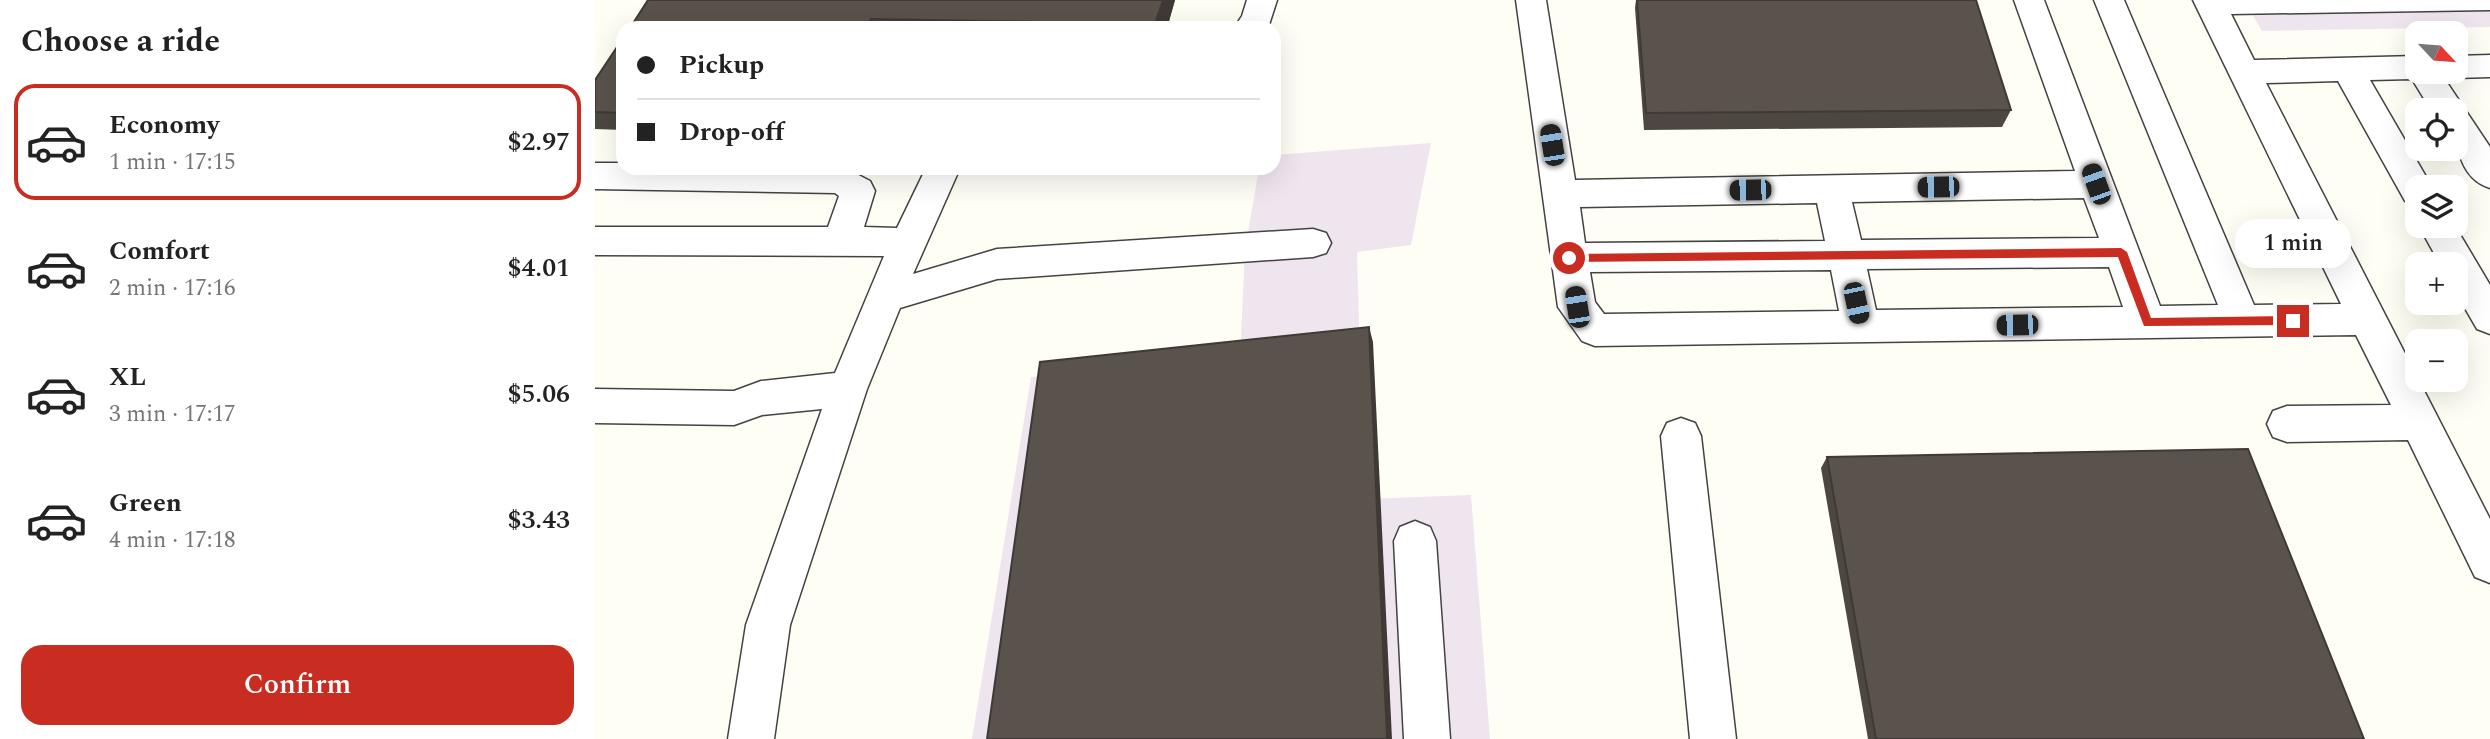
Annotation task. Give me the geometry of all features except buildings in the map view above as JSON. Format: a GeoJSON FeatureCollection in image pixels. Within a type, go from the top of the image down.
{"type":"FeatureCollection","features":[{"type":"Feature","properties":{"kind":"street"},"geometry":{"type":"LineString","coordinates":[[1256,21],[1262,0]]}},
{"type":"Feature","properties":{"kind":"street"},"geometry":{"type":"LineString","coordinates":[[1531,0],[1577,307],[1595,330],[2368,319]]}},
{"type":"Feature","properties":{"kind":"street"},"geometry":{"type":"LineString","coordinates":[[2029,0],[2148,323]]}},
{"type":"Feature","properties":{"kind":"street"},"geometry":{"type":"LineString","coordinates":[[2109,0],[2243,321]]}},
{"type":"Feature","properties":{"kind":"street"},"geometry":{"type":"LineString","coordinates":[[2490,0],[2209,2],[2490,563]]}},
{"type":"Feature","properties":{"kind":"street"},"geometry":{"type":"LineString","coordinates":[[2468,67],[2490,66]]}},
{"type":"Feature","properties":{"kind":"street"},"geometry":{"type":"LineString","coordinates":[[2244,72],[2405,67]]}},
{"type":"Feature","properties":{"kind":"street"},"geometry":{"type":"LineString","coordinates":[[2347,69],[2408,175]]}},
{"type":"Feature","properties":{"kind":"street"},"geometry":{"type":"LineString","coordinates":[[2433,84],[2444,98]]}},
{"type":"Feature","properties":{"kind":"street"},"geometry":{"type":"LineString","coordinates":[[2468,132],[2490,175]]}},
{"type":"Feature","properties":{"kind":"street"},"geometry":{"type":"LineString","coordinates":[[751,739],[768,625],[848,389],[908,242],[940,175]]}},
{"type":"Feature","properties":{"kind":"street"},"geometry":{"type":"LineString","coordinates":[[595,176],[841,180],[858,191],[841,243]]}},
{"type":"Feature","properties":{"kind":"street"},"geometry":{"type":"LineString","coordinates":[[1560,194],[2096,184]]}},
{"type":"Feature","properties":{"kind":"street"},"geometry":{"type":"LineString","coordinates":[[1832,189],[1861,327]]}},
{"type":"Feature","properties":{"kind":"street"},"geometry":{"type":"LineString","coordinates":[[2444,238],[2490,318]]}},
{"type":"Feature","properties":{"kind":"street"},"geometry":{"type":"LineString","coordinates":[[595,241],[908,242]]}},
{"type":"Feature","properties":{"kind":"street"},"geometry":{"type":"LineString","coordinates":[[885,297],[997,264],[1313,243]]}},
{"type":"Feature","properties":{"kind":"street"},"geometry":{"type":"LineString","coordinates":[[1569,258],[2121,252]]}},
{"type":"Feature","properties":{"kind":"street"},"geometry":{"type":"LineString","coordinates":[[595,406],[734,408],[761,398],[848,389]]}},
{"type":"Feature","properties":{"kind":"street"},"geometry":{"type":"LineString","coordinates":[[2287,425],[2419,422]]}},
{"type":"Feature","properties":{"kind":"street"},"geometry":{"type":"LineString","coordinates":[[1681,436],[1713,739]]}},
{"type":"Feature","properties":{"kind":"street"},"geometry":{"type":"LineString","coordinates":[[1415,541],[1427,739]]}},
{"type":"Feature","properties":{"kind":"shaded area"},"geometry":{"type":"Polygon","coordinates":[[[2244,0],[2490,0],[2490,27],[2468,27],[2468,21],[2405,21],[2405,28],[2262,31],[2244,0]]]}},
{"type":"Feature","properties":{"kind":"shaded area"},"geometry":{"type":"Polygon","coordinates":[[[1431,143],[1411,245],[1357,252],[1364,499],[1471,495],[1490,739],[972,739],[1031,377],[1240,358],[1245,250],[1258,175],[1281,175],[1281,154],[1431,143]]]}},
{"type":"Feature","properties":{"kind":"route"},"geometry":{"type":"LineString","coordinates":[[1569,258],[2121,252],[2148,323],[2293,321]]}}]}
